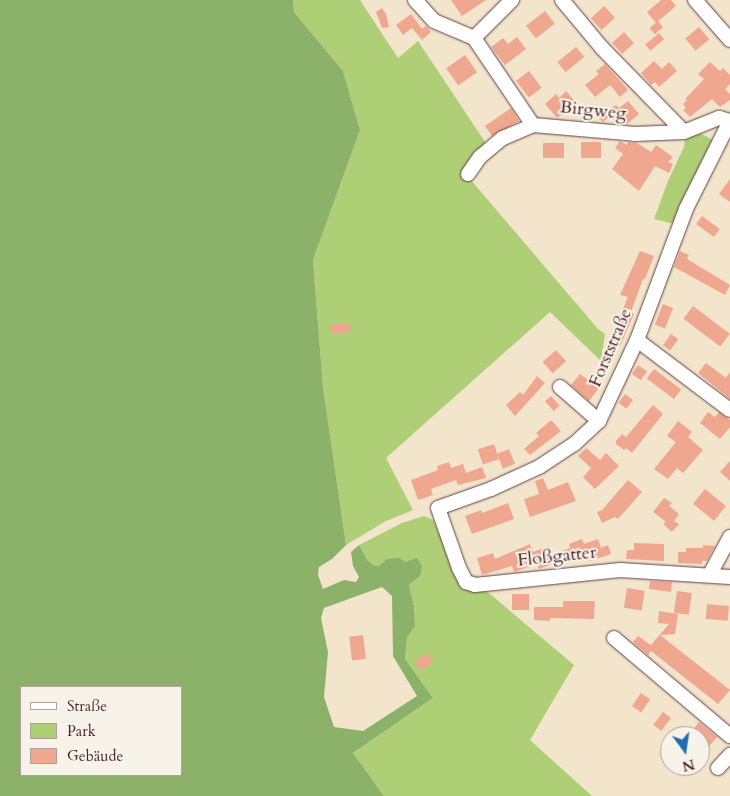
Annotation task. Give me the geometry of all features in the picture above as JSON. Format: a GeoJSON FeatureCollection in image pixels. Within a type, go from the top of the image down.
{"type":"FeatureCollection","features":[{"type":"Feature","properties":{"kind":"street"},"geometry":{"type":"LineString","coordinates":[[415,0],[434,21],[474,38],[534,125]]}},
{"type":"Feature","properties":{"kind":"street"},"geometry":{"type":"LineString","coordinates":[[474,38],[512,0]]}},
{"type":"Feature","properties":{"kind":"street"},"geometry":{"type":"LineString","coordinates":[[562,0],[602,48],[684,132]]}},
{"type":"Feature","properties":{"kind":"street"},"geometry":{"type":"LineString","coordinates":[[695,0],[730,40]]}},
{"type":"Feature","properties":{"kind":"street","name":"Birgweg"},"geometry":{"type":"LineString","coordinates":[[468,174],[480,157],[503,138],[534,125],[635,134],[684,132],[719,118],[730,121]]}},
{"type":"Feature","properties":{"kind":"street","name":"Forststraße"},"geometry":{"type":"LineString","coordinates":[[438,508],[491,489],[539,467],[574,444],[598,421],[637,340],[686,209],[730,121]]}},
{"type":"Feature","properties":{"kind":"street"},"geometry":{"type":"LineString","coordinates":[[637,340],[730,410]]}},
{"type":"Feature","properties":{"kind":"street"},"geometry":{"type":"LineString","coordinates":[[560,387],[598,421]]}},
{"type":"Feature","properties":{"kind":"street","name":"Floßgatter"},"geometry":{"type":"LineString","coordinates":[[438,508],[459,568],[466,582],[475,585],[620,570],[710,574],[730,577]]}},
{"type":"Feature","properties":{"kind":"street"},"geometry":{"type":"LineString","coordinates":[[710,574],[730,537]]}},
{"type":"Feature","properties":{"kind":"street"},"geometry":{"type":"LineString","coordinates":[[614,638],[730,736]]}},
{"type":"Feature","properties":{"kind":"street"},"geometry":{"type":"LineString","coordinates":[[718,768],[730,755]]}},
{"type":"Feature","properties":{"kind":"green space"},"geometry":{"type":"Polygon","coordinates":[[[0,0],[293,0],[294,12],[343,71],[360,130],[313,260],[323,387],[346,545],[332,559],[319,567],[318,575],[323,589],[344,580],[356,582],[359,577],[353,566],[351,552],[359,545],[368,561],[373,565],[379,566],[387,559],[400,558],[405,562],[417,558],[422,566],[420,576],[409,585],[414,606],[415,626],[407,638],[405,659],[433,698],[353,753],[384,796],[0,796],[0,0]],[[382,587],[324,608],[321,618],[328,652],[324,697],[334,727],[363,731],[417,696],[393,656],[392,596],[382,587]]]}},
{"type":"Feature","properties":{"kind":"green space"},"geometry":{"type":"Polygon","coordinates":[[[293,0],[360,0],[398,58],[418,41],[487,145],[470,179],[598,329],[605,334],[601,361],[550,312],[386,458],[413,510],[386,521],[346,545],[323,387],[313,260],[360,130],[343,71],[294,12],[293,0]]]}},
{"type":"Feature","properties":{"kind":"green space"},"geometry":{"type":"Polygon","coordinates":[[[698,132],[715,141],[674,224],[654,219],[668,181],[684,147],[685,137],[698,132]]]}},
{"type":"Feature","properties":{"kind":"green space"},"geometry":{"type":"Polygon","coordinates":[[[424,516],[433,520],[460,583],[483,588],[574,665],[530,740],[592,796],[384,796],[353,753],[433,698],[405,659],[407,638],[415,626],[414,606],[409,585],[420,576],[405,562],[379,566],[373,565],[368,561],[359,545],[402,523],[424,516]]]}},
{"type":"Feature","properties":{"kind":"building"},"geometry":{"type":"Polygon","coordinates":[[[451,0],[486,0],[462,16],[451,0]]]}},
{"type":"Feature","properties":{"kind":"building"},"geometry":{"type":"Polygon","coordinates":[[[661,0],[671,0],[676,6],[656,23],[647,12],[661,0]]]}},
{"type":"Feature","properties":{"kind":"building"},"geometry":{"type":"Polygon","coordinates":[[[604,6],[615,18],[602,30],[591,18],[604,6]]]}},
{"type":"Feature","properties":{"kind":"building"},"geometry":{"type":"Polygon","coordinates":[[[382,8],[386,14],[389,27],[382,28],[376,12],[382,8]]]}},
{"type":"Feature","properties":{"kind":"building"},"geometry":{"type":"Polygon","coordinates":[[[545,11],[555,24],[536,38],[526,26],[545,11]]]}},
{"type":"Feature","properties":{"kind":"building"},"geometry":{"type":"Polygon","coordinates":[[[411,14],[422,29],[426,26],[431,32],[422,40],[412,28],[403,35],[396,25],[411,14]]]}},
{"type":"Feature","properties":{"kind":"building"},"geometry":{"type":"Polygon","coordinates":[[[658,21],[663,27],[655,34],[650,28],[658,21]]]}},
{"type":"Feature","properties":{"kind":"building"},"geometry":{"type":"Polygon","coordinates":[[[699,27],[709,39],[695,51],[685,39],[699,27]]]}},
{"type":"Feature","properties":{"kind":"building"},"geometry":{"type":"Polygon","coordinates":[[[624,32],[634,43],[622,54],[612,43],[624,32]]]}},
{"type":"Feature","properties":{"kind":"building"},"geometry":{"type":"Polygon","coordinates":[[[659,33],[664,39],[650,51],[645,45],[659,33]]]}},
{"type":"Feature","properties":{"kind":"building"},"geometry":{"type":"Polygon","coordinates":[[[517,37],[526,49],[505,65],[491,47],[503,38],[508,44],[517,37]]]}},
{"type":"Feature","properties":{"kind":"building"},"geometry":{"type":"Polygon","coordinates":[[[576,47],[584,57],[566,72],[557,62],[576,47]]]}},
{"type":"Feature","properties":{"kind":"building"},"geometry":{"type":"Polygon","coordinates":[[[465,55],[477,72],[458,85],[446,68],[465,55]]]}},
{"type":"Feature","properties":{"kind":"building"},"geometry":{"type":"Polygon","coordinates":[[[654,61],[662,69],[669,62],[677,71],[659,87],[655,82],[651,85],[641,73],[654,61]]]}},
{"type":"Feature","properties":{"kind":"building"},"geometry":{"type":"Polygon","coordinates":[[[710,62],[720,71],[723,68],[730,75],[730,84],[725,89],[730,94],[730,100],[720,107],[712,99],[690,117],[683,110],[686,108],[683,104],[687,100],[685,99],[704,79],[698,74],[710,62]]]}},
{"type":"Feature","properties":{"kind":"building"},"geometry":{"type":"Polygon","coordinates":[[[605,64],[628,90],[620,97],[610,85],[595,97],[585,85],[599,74],[596,71],[605,64]]]}},
{"type":"Feature","properties":{"kind":"building"},"geometry":{"type":"Polygon","coordinates":[[[529,71],[542,88],[529,97],[516,81],[529,71]]]}},
{"type":"Feature","properties":{"kind":"building"},"geometry":{"type":"Polygon","coordinates":[[[566,91],[576,103],[557,118],[545,104],[556,94],[559,98],[566,91]]]}},
{"type":"Feature","properties":{"kind":"building"},"geometry":{"type":"Polygon","coordinates":[[[628,101],[639,114],[627,124],[623,118],[617,123],[610,116],[603,122],[598,117],[616,105],[619,108],[628,101]]]}},
{"type":"Feature","properties":{"kind":"building"},"geometry":{"type":"Polygon","coordinates":[[[511,108],[519,121],[492,136],[485,126],[511,108]]]}},
{"type":"Feature","properties":{"kind":"building"},"geometry":{"type":"Polygon","coordinates":[[[620,141],[627,145],[628,142],[637,143],[651,152],[656,145],[673,157],[668,162],[673,164],[669,173],[655,166],[639,191],[612,169],[623,154],[615,148],[620,141]]]}},
{"type":"Feature","properties":{"kind":"building"},"geometry":{"type":"Polygon","coordinates":[[[581,142],[601,142],[601,158],[581,158],[581,142]]]}},
{"type":"Feature","properties":{"kind":"building"},"geometry":{"type":"Polygon","coordinates":[[[543,143],[564,143],[564,158],[543,158],[543,143]]]}},
{"type":"Feature","properties":{"kind":"building"},"geometry":{"type":"Polygon","coordinates":[[[730,179],[730,202],[719,194],[730,179]]]}},
{"type":"Feature","properties":{"kind":"building"},"geometry":{"type":"Polygon","coordinates":[[[702,216],[720,229],[714,237],[696,224],[702,216]]]}},
{"type":"Feature","properties":{"kind":"building"},"geometry":{"type":"Polygon","coordinates":[[[640,251],[654,256],[645,279],[643,279],[631,312],[634,314],[620,346],[609,342],[628,297],[620,295],[640,251]]]}},
{"type":"Feature","properties":{"kind":"building"},"geometry":{"type":"Polygon","coordinates":[[[680,251],[689,255],[687,259],[730,285],[725,295],[674,267],[680,251]]]}},
{"type":"Feature","properties":{"kind":"building"},"geometry":{"type":"Polygon","coordinates":[[[663,304],[673,308],[665,329],[655,324],[663,304]]]}},
{"type":"Feature","properties":{"kind":"building"},"geometry":{"type":"Polygon","coordinates":[[[693,306],[730,334],[720,346],[683,319],[693,306]]]}},
{"type":"Feature","properties":{"kind":"building"},"geometry":{"type":"Polygon","coordinates":[[[349,323],[350,332],[331,334],[330,325],[349,323]]]}},
{"type":"Feature","properties":{"kind":"building"},"geometry":{"type":"Polygon","coordinates":[[[671,334],[678,339],[670,351],[663,345],[671,334]]]}},
{"type":"Feature","properties":{"kind":"building"},"geometry":{"type":"Polygon","coordinates":[[[556,350],[566,361],[553,373],[543,362],[556,350]]]}},
{"type":"Feature","properties":{"kind":"building"},"geometry":{"type":"Polygon","coordinates":[[[706,363],[726,378],[730,372],[730,399],[698,373],[706,363]]]}},
{"type":"Feature","properties":{"kind":"building"},"geometry":{"type":"Polygon","coordinates":[[[638,365],[647,371],[641,380],[632,374],[638,365]]]}},
{"type":"Feature","properties":{"kind":"building"},"geometry":{"type":"Polygon","coordinates":[[[654,369],[681,389],[674,399],[647,379],[654,369]]]}},
{"type":"Feature","properties":{"kind":"building"},"geometry":{"type":"Polygon","coordinates":[[[580,374],[599,388],[589,401],[571,385],[580,374]]]}},
{"type":"Feature","properties":{"kind":"building"},"geometry":{"type":"Polygon","coordinates":[[[537,376],[545,383],[515,416],[506,405],[520,392],[523,395],[537,376]]]}},
{"type":"Feature","properties":{"kind":"building"},"geometry":{"type":"Polygon","coordinates":[[[625,394],[633,400],[626,409],[618,403],[625,394]]]}},
{"type":"Feature","properties":{"kind":"building"},"geometry":{"type":"Polygon","coordinates":[[[551,396],[560,406],[554,411],[545,401],[551,396]]]}},
{"type":"Feature","properties":{"kind":"building"},"geometry":{"type":"Polygon","coordinates":[[[653,405],[663,414],[632,453],[616,444],[616,441],[622,434],[626,437],[653,405]]]}},
{"type":"Feature","properties":{"kind":"building"},"geometry":{"type":"Polygon","coordinates":[[[708,412],[715,417],[719,412],[730,420],[730,427],[720,439],[700,423],[708,412]]]}},
{"type":"Feature","properties":{"kind":"building"},"geometry":{"type":"Polygon","coordinates":[[[551,420],[561,431],[530,455],[524,449],[539,436],[536,433],[551,420]]]}},
{"type":"Feature","properties":{"kind":"building"},"geometry":{"type":"Polygon","coordinates":[[[678,421],[692,432],[688,437],[703,450],[683,473],[677,468],[668,479],[654,469],[676,442],[667,436],[678,421]]]}},
{"type":"Feature","properties":{"kind":"building"},"geometry":{"type":"Polygon","coordinates":[[[494,444],[499,459],[483,464],[478,449],[494,444]]]}},
{"type":"Feature","properties":{"kind":"building"},"geometry":{"type":"Polygon","coordinates":[[[586,448],[600,460],[606,453],[619,466],[595,489],[583,477],[591,468],[578,456],[586,448]]]}},
{"type":"Feature","properties":{"kind":"building"},"geometry":{"type":"Polygon","coordinates":[[[509,449],[515,464],[503,469],[497,454],[509,449]]]}},
{"type":"Feature","properties":{"kind":"building"},"geometry":{"type":"Polygon","coordinates":[[[730,461],[730,481],[720,472],[730,461]]]}},
{"type":"Feature","properties":{"kind":"building"},"geometry":{"type":"Polygon","coordinates":[[[449,462],[451,468],[463,464],[466,473],[482,467],[486,478],[458,485],[456,480],[431,489],[433,495],[418,500],[411,480],[438,470],[437,466],[449,462]]]}},
{"type":"Feature","properties":{"kind":"building"},"geometry":{"type":"Polygon","coordinates":[[[543,478],[548,490],[568,482],[576,501],[530,517],[524,499],[539,494],[535,481],[543,478]]]}},
{"type":"Feature","properties":{"kind":"building"},"geometry":{"type":"Polygon","coordinates":[[[628,480],[642,492],[618,519],[615,517],[602,523],[597,512],[602,510],[628,480]]]}},
{"type":"Feature","properties":{"kind":"building"},"geometry":{"type":"Polygon","coordinates":[[[705,489],[726,506],[714,521],[693,504],[705,489]]]}},
{"type":"Feature","properties":{"kind":"building"},"geometry":{"type":"Polygon","coordinates":[[[664,498],[672,503],[669,506],[679,514],[674,521],[679,524],[672,532],[664,525],[665,521],[653,512],[664,498]]]}},
{"type":"Feature","properties":{"kind":"building"},"geometry":{"type":"Polygon","coordinates":[[[508,503],[514,519],[472,534],[465,516],[481,510],[482,513],[508,503]]]}},
{"type":"Feature","properties":{"kind":"building"},"geometry":{"type":"Polygon","coordinates":[[[582,539],[584,544],[598,539],[601,548],[608,545],[611,554],[590,561],[588,556],[575,561],[573,556],[539,569],[537,564],[514,572],[512,566],[482,575],[477,558],[493,553],[495,559],[530,544],[533,552],[549,546],[552,555],[570,548],[569,544],[582,539]]]}},
{"type":"Feature","properties":{"kind":"building"},"geometry":{"type":"Polygon","coordinates":[[[634,543],[664,544],[664,561],[626,559],[627,550],[634,550],[634,543]]]}},
{"type":"Feature","properties":{"kind":"building"},"geometry":{"type":"Polygon","coordinates":[[[703,545],[715,546],[707,561],[702,561],[702,564],[678,563],[678,552],[686,552],[686,548],[703,548],[703,545]]]}},
{"type":"Feature","properties":{"kind":"building"},"geometry":{"type":"Polygon","coordinates":[[[650,581],[672,582],[671,592],[649,589],[650,581]]]}},
{"type":"Feature","properties":{"kind":"building"},"geometry":{"type":"Polygon","coordinates":[[[627,588],[645,591],[642,611],[624,608],[627,588]]]}},
{"type":"Feature","properties":{"kind":"building"},"geometry":{"type":"Polygon","coordinates":[[[677,591],[692,593],[689,615],[674,613],[677,591]]]}},
{"type":"Feature","properties":{"kind":"building"},"geometry":{"type":"Polygon","coordinates":[[[512,594],[529,594],[529,610],[512,610],[512,594]]]}},
{"type":"Feature","properties":{"kind":"building"},"geometry":{"type":"Polygon","coordinates":[[[563,601],[595,601],[594,619],[550,618],[550,621],[534,620],[534,607],[563,607],[563,601]]]}},
{"type":"Feature","properties":{"kind":"building"},"geometry":{"type":"Polygon","coordinates":[[[707,604],[729,606],[728,621],[706,619],[707,604]]]}},
{"type":"Feature","properties":{"kind":"building"},"geometry":{"type":"Polygon","coordinates":[[[659,611],[678,614],[675,634],[660,635],[730,690],[718,704],[651,651],[648,655],[633,642],[638,636],[651,645],[669,624],[658,623],[659,611]]]}},
{"type":"Feature","properties":{"kind":"building"},"geometry":{"type":"Polygon","coordinates":[[[363,635],[366,659],[352,661],[349,637],[363,635]]]}},
{"type":"Feature","properties":{"kind":"building"},"geometry":{"type":"Polygon","coordinates":[[[427,653],[433,662],[421,671],[415,661],[427,653]]]}},
{"type":"Feature","properties":{"kind":"building"},"geometry":{"type":"Polygon","coordinates":[[[641,693],[650,699],[641,712],[632,706],[641,693]]]}},
{"type":"Feature","properties":{"kind":"building"},"geometry":{"type":"Polygon","coordinates":[[[663,712],[671,718],[665,726],[660,726],[660,730],[653,725],[663,712]]]}},
{"type":"Feature","properties":{"kind":"building"},"geometry":{"type":"Polygon","coordinates":[[[699,722],[704,726],[696,726],[699,722]]]}},
{"type":"Feature","properties":{"kind":"building"},"geometry":{"type":"Polygon","coordinates":[[[710,731],[717,737],[710,745],[710,731]]]}}]}
